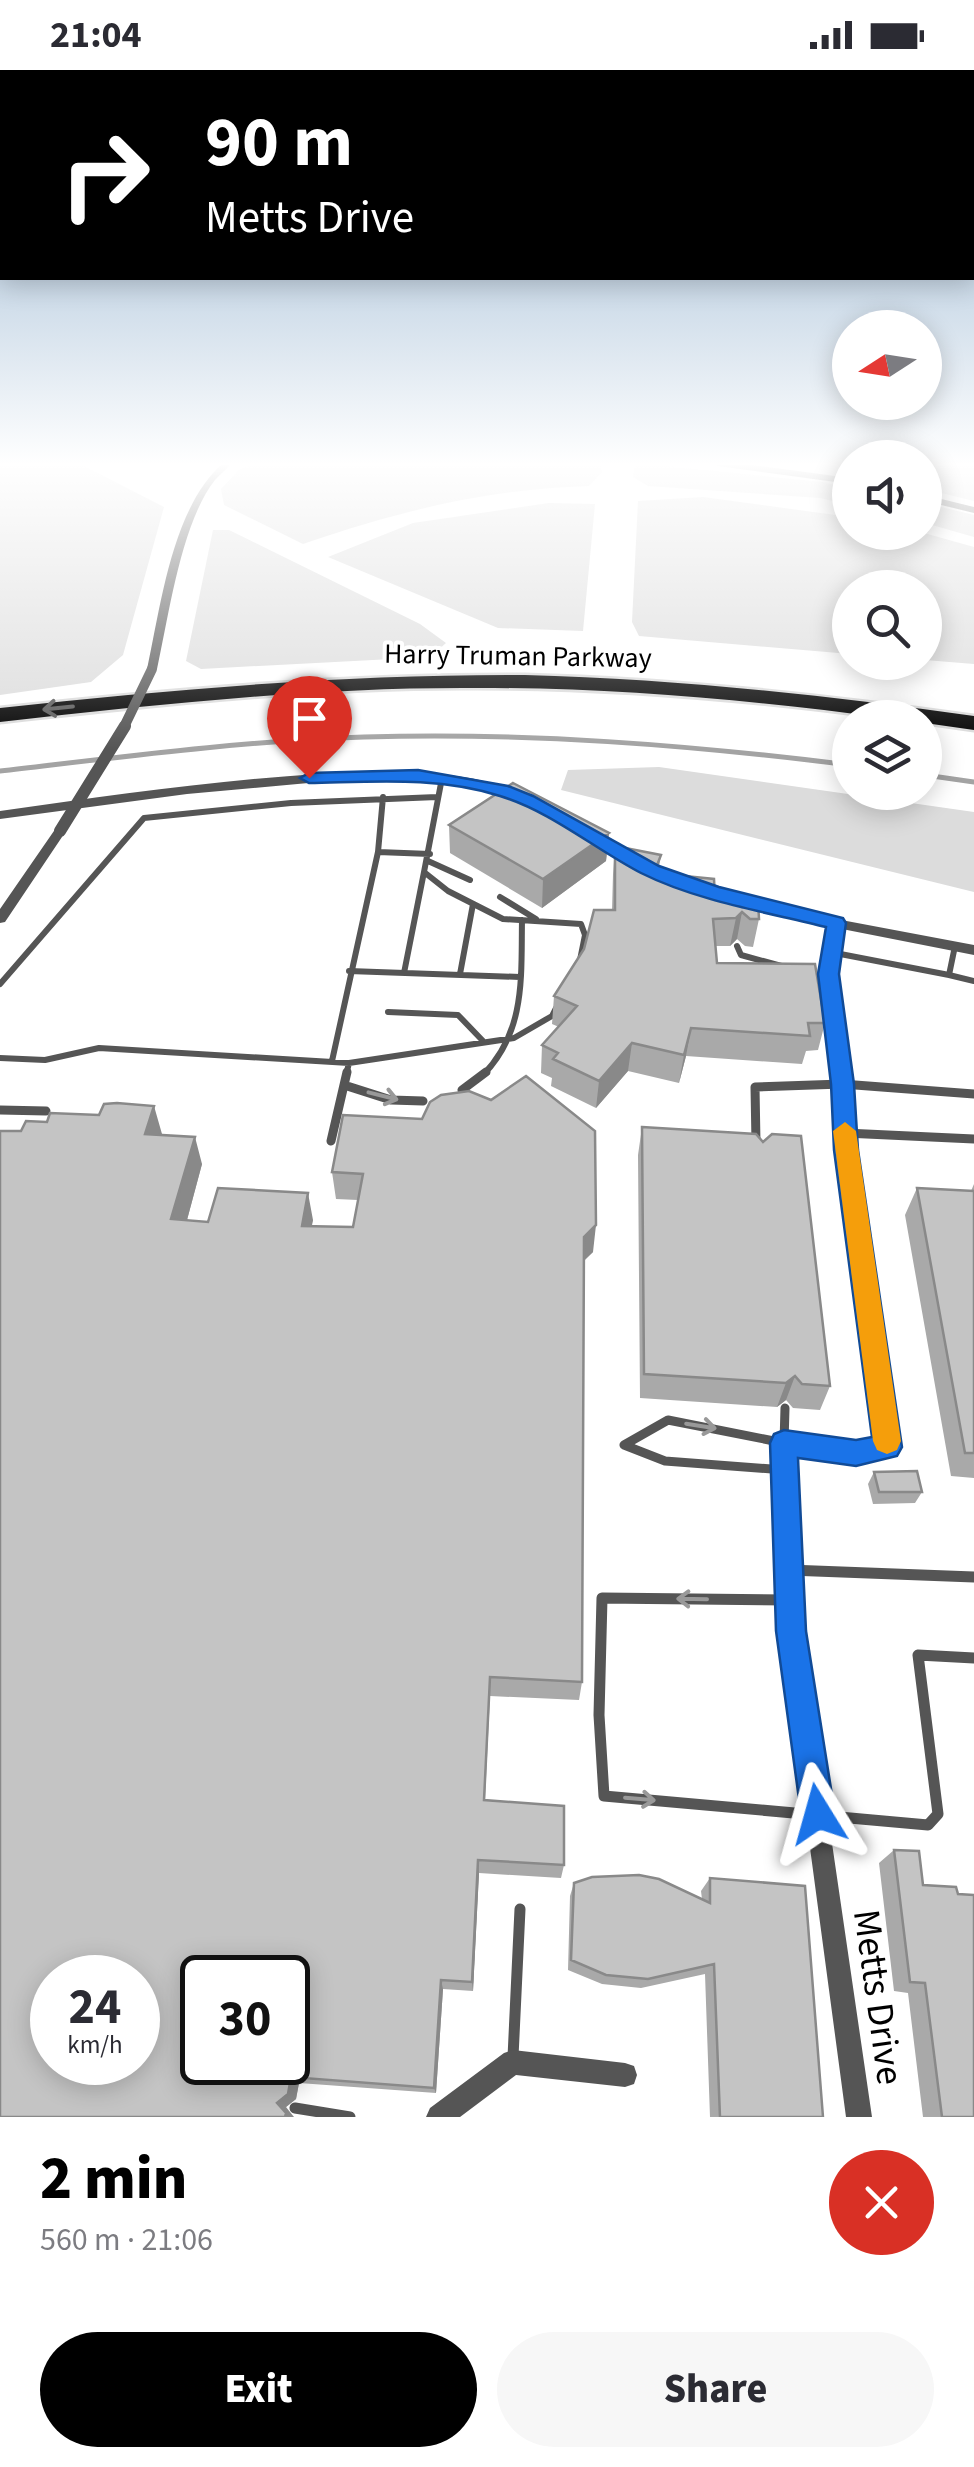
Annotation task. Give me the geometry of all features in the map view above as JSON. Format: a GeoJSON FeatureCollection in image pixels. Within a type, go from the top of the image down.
{"type":"FeatureCollection","features":[{"type":"Feature","properties":{"kind":"highway","name":"Harry Truman Parkway"},"geometry":{"type":"LineString","coordinates":[[0,715],[233,690],[499,681],[680,688],[974,722]]}},
{"type":"Feature","properties":{"kind":"highway"},"geometry":{"type":"LineString","coordinates":[[680,688],[974,714]]}},
{"type":"Feature","properties":{"kind":"highway","name":"Harry Truman Parkway"},"geometry":{"type":"LineString","coordinates":[[0,734],[234,708],[463,699],[660,705],[832,722]]}},
{"type":"Feature","properties":{"kind":"highway"},"geometry":{"type":"LineString","coordinates":[[942,737],[974,742]]}},
{"type":"Feature","properties":{"kind":"street"},"geometry":{"type":"LineString","coordinates":[[0,920],[116,743],[152,668],[181,559]]}},
{"type":"Feature","properties":{"kind":"street"},"geometry":{"type":"LineString","coordinates":[[0,815],[134,795],[309,778],[442,778],[502,790],[539,807]]}},
{"type":"Feature","properties":{"kind":"street"},"geometry":{"type":"LineString","coordinates":[[681,882],[836,923],[974,950]]}},
{"type":"Feature","properties":{"kind":"street"},"geometry":{"type":"LineString","coordinates":[[784,1443],[856,1453],[888,1447],[845,1134],[842,1084],[819,973],[830,952],[836,923]]}},
{"type":"Feature","properties":{"kind":"street","name":"Metts Drive"},"geometry":{"type":"LineString","coordinates":[[784,1443],[791,1631],[859,2117]]}},
{"type":"Feature","properties":{"kind":"street"},"geometry":{"type":"LineString","coordinates":[[439,2117],[513,2062],[625,2075]]}},
{"type":"Feature","properties":{"kind":"lane"},"geometry":{"type":"LineString","coordinates":[[404,972],[442,778]]}},
{"type":"Feature","properties":{"kind":"lane"},"geometry":{"type":"LineString","coordinates":[[0,984],[144,818],[383,797],[438,798]]}},
{"type":"Feature","properties":{"kind":"lane"},"geometry":{"type":"LineString","coordinates":[[332,1061],[378,852],[383,797]]}},
{"type":"Feature","properties":{"kind":"lane"},"geometry":{"type":"LineString","coordinates":[[378,852],[429,857],[470,880]]}},
{"type":"Feature","properties":{"kind":"lane"},"geometry":{"type":"LineString","coordinates":[[424,872],[503,919],[580,924],[585,935],[572,978]]}},
{"type":"Feature","properties":{"kind":"lane"},"geometry":{"type":"LineString","coordinates":[[500,897],[540,921]]}},
{"type":"Feature","properties":{"kind":"lane"},"geometry":{"type":"LineString","coordinates":[[737,913],[738,898]]}},
{"type":"Feature","properties":{"kind":"lane"},"geometry":{"type":"LineString","coordinates":[[460,974],[473,904]]}},
{"type":"Feature","properties":{"kind":"lane"},"geometry":{"type":"LineString","coordinates":[[462,1090],[496,1066],[514,1038],[522,920]]}},
{"type":"Feature","properties":{"kind":"lane"},"geometry":{"type":"LineString","coordinates":[[737,946],[741,954],[792,968]]}},
{"type":"Feature","properties":{"kind":"lane"},"geometry":{"type":"LineString","coordinates":[[949,975],[955,946]]}},
{"type":"Feature","properties":{"kind":"lane"},"geometry":{"type":"LineString","coordinates":[[830,952],[974,982]]}},
{"type":"Feature","properties":{"kind":"lane"},"geometry":{"type":"LineString","coordinates":[[349,971],[520,976]]}},
{"type":"Feature","properties":{"kind":"lane"},"geometry":{"type":"LineString","coordinates":[[0,1058],[44,1060],[99,1048],[349,1062],[514,1038],[552,1016],[559,1003]]}},
{"type":"Feature","properties":{"kind":"lane"},"geometry":{"type":"LineString","coordinates":[[388,1012],[458,1015],[483,1042]]}},
{"type":"Feature","properties":{"kind":"lane"},"geometry":{"type":"LineString","coordinates":[[332,1141],[349,1062]]}},
{"type":"Feature","properties":{"kind":"lane"},"geometry":{"type":"LineString","coordinates":[[757,1161],[755,1087],[842,1084],[974,1094]]}},
{"type":"Feature","properties":{"kind":"lane"},"geometry":{"type":"LineString","coordinates":[[344,1085],[391,1100],[423,1101]]}},
{"type":"Feature","properties":{"kind":"lane"},"geometry":{"type":"LineString","coordinates":[[0,1110],[46,1111]]}},
{"type":"Feature","properties":{"kind":"lane"},"geometry":{"type":"LineString","coordinates":[[845,1134],[974,1138]]}},
{"type":"Feature","properties":{"kind":"lane"},"geometry":{"type":"LineString","coordinates":[[784,1408],[784,1443],[668,1420],[624,1445],[666,1461],[785,1470]]}},
{"type":"Feature","properties":{"kind":"lane"},"geometry":{"type":"LineString","coordinates":[[789,1570],[974,1577]]}},
{"type":"Feature","properties":{"kind":"lane"},"geometry":{"type":"LineString","coordinates":[[790,1600],[602,1598],[599,1715],[604,1796],[928,1825],[938,1814],[918,1655],[974,1658]]}},
{"type":"Feature","properties":{"kind":"lane"},"geometry":{"type":"LineString","coordinates":[[513,2062],[520,1909]]}},
{"type":"Feature","properties":{"kind":"lane"},"geometry":{"type":"LineString","coordinates":[[295,2108],[350,2117]]}},
{"type":"Feature","properties":{"kind":"shaded area"},"geometry":{"type":"Polygon","coordinates":[[[0,559],[150,559],[123,655],[91,682],[0,695],[0,559]]]}},
{"type":"Feature","properties":{"kind":"shaded area"},"geometry":{"type":"Polygon","coordinates":[[[207,559],[287,559],[420,624],[446,643],[430,657],[201,669],[186,661],[207,559]]]}},
{"type":"Feature","properties":{"kind":"shaded area"},"geometry":{"type":"Polygon","coordinates":[[[332,559],[590,559],[583,631],[498,628],[332,559]]]}},
{"type":"Feature","properties":{"kind":"shaded area"},"geometry":{"type":"Polygon","coordinates":[[[635,559],[974,559],[974,664],[942,661],[942,570],[832,570],[832,652],[639,636],[632,622],[635,559]]]}},
{"type":"Feature","properties":{"kind":"shaded area"},"geometry":{"type":"Polygon","coordinates":[[[659,767],[832,792],[832,810],[942,807],[974,812],[974,892],[561,790],[568,770],[659,767]]]}},
{"type":"Feature","properties":{"kind":"building"},"geometry":{"type":"Polygon","coordinates":[[[513,783],[609,833],[543,879],[449,825],[513,783]]]}},
{"type":"Feature","properties":{"kind":"building"},"geometry":{"type":"Polygon","coordinates":[[[615,846],[661,855],[654,873],[714,879],[715,898],[734,900],[742,907],[748,900],[758,901],[759,919],[750,919],[742,912],[736,918],[713,919],[717,963],[815,964],[825,1023],[808,1023],[810,1036],[691,1028],[684,1055],[632,1043],[599,1081],[553,1059],[558,1053],[542,1045],[577,1006],[554,996],[584,949],[594,910],[615,910],[615,846]]]}},
{"type":"Feature","properties":{"kind":"building"},"geometry":{"type":"Polygon","coordinates":[[[526,1076],[595,1131],[596,1225],[584,1237],[582,1682],[490,1677],[484,1800],[564,1806],[564,1865],[478,1860],[472,1982],[441,1980],[434,2088],[310,2078],[310,1955],[180,1955],[180,2085],[290,2085],[288,2094],[277,2103],[285,2117],[0,2117],[0,1131],[21,1131],[26,1121],[47,1122],[50,1113],[99,1115],[104,1104],[154,1106],[145,1134],[195,1137],[171,1219],[208,1222],[218,1188],[308,1193],[302,1226],[353,1227],[363,1174],[332,1172],[343,1115],[422,1119],[430,1102],[441,1095],[469,1091],[491,1100],[526,1076]]]}},
{"type":"Feature","properties":{"kind":"building"},"geometry":{"type":"Polygon","coordinates":[[[642,1127],[756,1134],[763,1142],[772,1134],[801,1136],[830,1386],[802,1384],[795,1376],[786,1383],[644,1374],[642,1127]]]}},
{"type":"Feature","properties":{"kind":"building"},"geometry":{"type":"Polygon","coordinates":[[[917,1188],[974,1191],[974,1453],[965,1453],[917,1188]]]}},
{"type":"Feature","properties":{"kind":"building"},"geometry":{"type":"Polygon","coordinates":[[[917,1471],[922,1492],[879,1492],[874,1472],[917,1471]]]}},
{"type":"Feature","properties":{"kind":"building"},"geometry":{"type":"Polygon","coordinates":[[[894,1850],[919,1851],[923,1885],[956,1887],[958,1894],[974,1895],[974,2117],[942,2117],[925,1983],[910,1982],[894,1850]]]}},
{"type":"Feature","properties":{"kind":"building"},"geometry":{"type":"Polygon","coordinates":[[[639,1875],[659,1879],[710,1903],[710,1878],[805,1886],[823,2117],[720,2117],[714,1964],[648,1979],[606,1975],[571,1960],[574,1883],[592,1877],[639,1875]]]}},
{"type":"Feature","properties":{"kind":"waterway"},"geometry":{"type":"LineString","coordinates":[[0,771],[273,742],[425,736],[608,742],[832,763]]}},
{"type":"Feature","properties":{"kind":"waterway"},"geometry":{"type":"LineString","coordinates":[[942,777],[974,782]]}},
{"type":"Feature","properties":{"kind":"slow traffic"},"geometry":{"type":"LineString","coordinates":[[845,1131],[887,1441]]}},
{"type":"Feature","properties":{"kind":"route"},"geometry":{"type":"LineString","coordinates":[[309,778],[418,776],[502,790],[527,800],[632,861],[681,882],[836,923],[828,974],[846,1150],[888,1447],[856,1453],[784,1443],[791,1631],[818,1814]]}}]}
